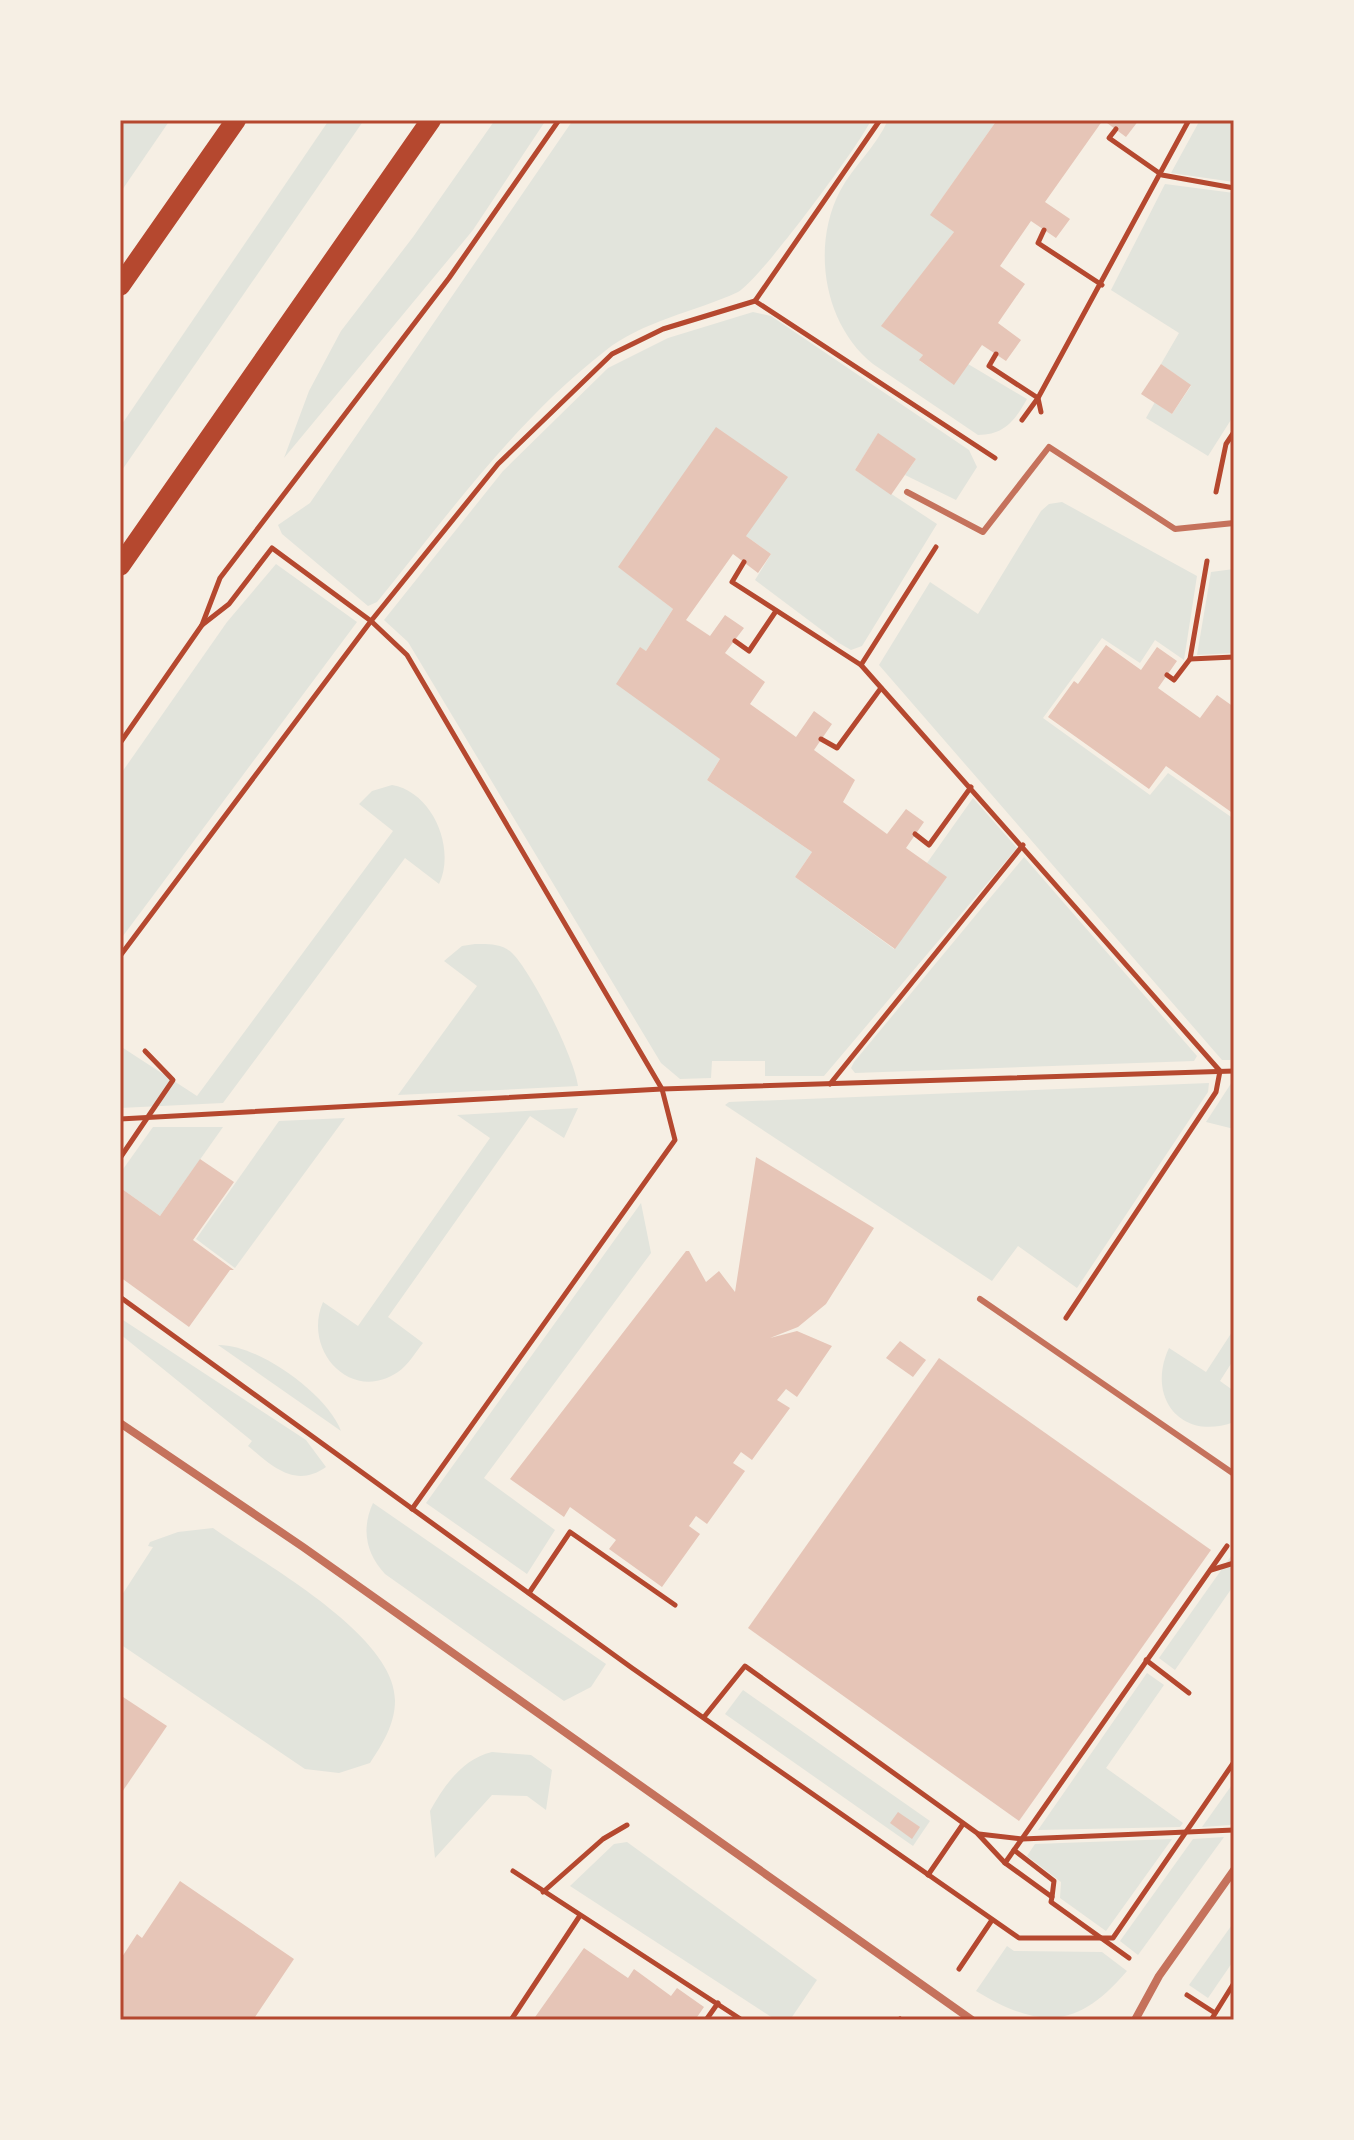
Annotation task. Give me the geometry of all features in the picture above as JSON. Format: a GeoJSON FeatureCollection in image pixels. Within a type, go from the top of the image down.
{"type":"FeatureCollection","features":[{"type":"Feature","properties":{"kind":"main road"},"geometry":{"type":"LineString","coordinates":[[120,286],[236,120]]}},
{"type":"Feature","properties":{"kind":"main road"},"geometry":{"type":"LineString","coordinates":[[120,566],[431,120]]}},
{"type":"Feature","properties":{"kind":"street"},"geometry":{"type":"LineString","coordinates":[[120,1423],[303,1547],[972,2020]]}},
{"type":"Feature","properties":{"kind":"street"},"geometry":{"type":"LineString","coordinates":[[1135,2020],[1159,1976],[1234,1870]]}},
{"type":"Feature","properties":{"kind":"lane"},"geometry":{"type":"LineString","coordinates":[[907,492],[983,532],[1049,447],[1175,529],[1234,523]]}},
{"type":"Feature","properties":{"kind":"lane"},"geometry":{"type":"LineString","coordinates":[[980,1299],[1234,1474]]}},
{"type":"Feature","properties":{"kind":"path"},"geometry":{"type":"LineString","coordinates":[[120,743],[202,625],[220,578],[449,278],[559,120]]}},
{"type":"Feature","properties":{"kind":"path"},"geometry":{"type":"LineString","coordinates":[[120,956],[371,621],[498,464],[612,354],[663,329],[755,301],[880,120]]}},
{"type":"Feature","properties":{"kind":"path"},"geometry":{"type":"LineString","coordinates":[[1021,422],[1038,398],[1102,285],[1189,120]]}},
{"type":"Feature","properties":{"kind":"path"},"geometry":{"type":"LineString","coordinates":[[1116,129],[1109,138],[1162,175],[1234,188]]}},
{"type":"Feature","properties":{"kind":"path"},"geometry":{"type":"LineString","coordinates":[[1044,230],[1038,243],[1102,285]]}},
{"type":"Feature","properties":{"kind":"path"},"geometry":{"type":"LineString","coordinates":[[755,301],[1024,477]]}},
{"type":"Feature","properties":{"kind":"path"},"geometry":{"type":"LineString","coordinates":[[996,354],[989,366],[1038,398],[1049,447]]}},
{"type":"Feature","properties":{"kind":"path"},"geometry":{"type":"LineString","coordinates":[[1167,675],[1174,680],[1190,659],[1207,564],[1209,525],[1226,444],[1234,432]]}},
{"type":"Feature","properties":{"kind":"path"},"geometry":{"type":"LineString","coordinates":[[861,665],[1003,446]]}},
{"type":"Feature","properties":{"kind":"path"},"geometry":{"type":"LineString","coordinates":[[202,625],[229,604],[272,548],[371,621],[407,655],[662,1089],[675,1140],[412,1509]]}},
{"type":"Feature","properties":{"kind":"path"},"geometry":{"type":"LineString","coordinates":[[744,562],[732,582],[861,665],[1220,1071]]}},
{"type":"Feature","properties":{"kind":"path"},"geometry":{"type":"LineString","coordinates":[[735,641],[749,651],[776,611]]}},
{"type":"Feature","properties":{"kind":"path"},"geometry":{"type":"LineString","coordinates":[[1190,659],[1234,657]]}},
{"type":"Feature","properties":{"kind":"path"},"geometry":{"type":"LineString","coordinates":[[821,739],[837,748],[881,688]]}},
{"type":"Feature","properties":{"kind":"path"},"geometry":{"type":"LineString","coordinates":[[915,834],[929,845],[971,787]]}},
{"type":"Feature","properties":{"kind":"path"},"geometry":{"type":"LineString","coordinates":[[829,1085],[1023,845]]}},
{"type":"Feature","properties":{"kind":"path"},"geometry":{"type":"LineString","coordinates":[[120,1158],[173,1080],[145,1051]]}},
{"type":"Feature","properties":{"kind":"path"},"geometry":{"type":"LineString","coordinates":[[1048,1345],[1216,1092],[1220,1071]]}},
{"type":"Feature","properties":{"kind":"path"},"geometry":{"type":"LineString","coordinates":[[120,1119],[662,1089],[1234,1071]]}},
{"type":"Feature","properties":{"kind":"path"},"geometry":{"type":"LineString","coordinates":[[120,1297],[529,1593],[1019,1938],[1113,1938],[1234,1762]]}},
{"type":"Feature","properties":{"kind":"path"},"geometry":{"type":"LineString","coordinates":[[529,1593],[570,1532],[675,1605]]}},
{"type":"Feature","properties":{"kind":"path"},"geometry":{"type":"LineString","coordinates":[[1005,1863],[1227,1546]]}},
{"type":"Feature","properties":{"kind":"path"},"geometry":{"type":"LineString","coordinates":[[1210,1570],[1234,1563]]}},
{"type":"Feature","properties":{"kind":"path"},"geometry":{"type":"LineString","coordinates":[[1146,1660],[1189,1693]]}},
{"type":"Feature","properties":{"kind":"path"},"geometry":{"type":"LineString","coordinates":[[704,1717],[745,1666],[977,1833],[1005,1863],[1052,1897]]}},
{"type":"Feature","properties":{"kind":"path"},"geometry":{"type":"LineString","coordinates":[[928,1875],[963,1824]]}},
{"type":"Feature","properties":{"kind":"path"},"geometry":{"type":"LineString","coordinates":[[543,1892],[603,1839],[627,1825]]}},
{"type":"Feature","properties":{"kind":"path"},"geometry":{"type":"LineString","coordinates":[[977,1833],[1022,1839],[1234,1830]]}},
{"type":"Feature","properties":{"kind":"path"},"geometry":{"type":"LineString","coordinates":[[1014,1850],[1054,1881],[1051,1902],[1134,1961]]}},
{"type":"Feature","properties":{"kind":"path"},"geometry":{"type":"LineString","coordinates":[[513,1871],[579,1917],[742,2020]]}},
{"type":"Feature","properties":{"kind":"path"},"geometry":{"type":"LineString","coordinates":[[511,2020],[579,1917]]}},
{"type":"Feature","properties":{"kind":"path"},"geometry":{"type":"LineString","coordinates":[[955,1975],[992,1920]]}},
{"type":"Feature","properties":{"kind":"path"},"geometry":{"type":"LineString","coordinates":[[1211,2020],[1234,1983]]}},
{"type":"Feature","properties":{"kind":"path"},"geometry":{"type":"LineString","coordinates":[[1183,1992],[1215,2013]]}},
{"type":"Feature","properties":{"kind":"path"},"geometry":{"type":"LineString","coordinates":[[706,2020],[718,2003]]}},
{"type":"Feature","properties":{"kind":"shaded area"},"geometry":{"type":"Polygon","coordinates":[[[125,120],[170,120],[120,193],[120,127],[125,120]]]}},
{"type":"Feature","properties":{"kind":"shaded area"},"geometry":{"type":"Polygon","coordinates":[[[329,120],[364,120],[120,473],[120,427],[329,120]]]}},
{"type":"Feature","properties":{"kind":"shaded area"},"geometry":{"type":"Polygon","coordinates":[[[495,120],[546,120],[473,230],[284,458],[309,391],[341,331],[413,237],[495,120]]]}},
{"type":"Feature","properties":{"kind":"shaded area"},"geometry":{"type":"Polygon","coordinates":[[[573,120],[871,120],[808,212],[749,283],[738,292],[635,332],[605,351],[573,378],[512,438],[377,602],[368,606],[282,534],[278,525],[310,503],[573,120]]]}},
{"type":"Feature","properties":{"kind":"shaded area"},"geometry":{"type":"Polygon","coordinates":[[[888,120],[997,120],[931,214],[954,232],[882,326],[923,355],[920,361],[953,384],[968,364],[1027,399],[1013,420],[995,432],[978,435],[873,364],[856,348],[833,307],[825,260],[831,213],[840,191],[888,120]]]}},
{"type":"Feature","properties":{"kind":"shaded area"},"geometry":{"type":"Polygon","coordinates":[[[1200,120],[1234,120],[1234,182],[1171,173],[1200,120]]]}},
{"type":"Feature","properties":{"kind":"shaded area"},"geometry":{"type":"Polygon","coordinates":[[[1165,184],[1234,193],[1234,415],[1208,456],[1146,418],[1155,402],[1172,414],[1191,386],[1161,364],[1179,333],[1111,290],[1165,184]]]}},
{"type":"Feature","properties":{"kind":"shaded area"},"geometry":{"type":"Polygon","coordinates":[[[753,312],[771,316],[969,450],[977,467],[956,500],[905,475],[916,459],[878,434],[855,470],[937,524],[862,646],[851,650],[839,643],[755,580],[771,554],[746,536],[619,567],[673,609],[646,651],[640,648],[720,759],[707,780],[812,852],[795,877],[894,949],[946,877],[927,863],[973,798],[1017,848],[824,1076],[765,1076],[765,1061],[712,1061],[711,1078],[680,1079],[661,1063],[408,642],[384,620],[503,471],[608,368],[668,338],[753,312]]]}},
{"type":"Feature","properties":{"kind":"shaded area"},"geometry":{"type":"Polygon","coordinates":[[[1062,502],[1197,576],[1184,660],[1155,640],[1140,663],[1102,638],[1043,718],[1150,795],[1168,773],[1234,819],[1234,1060],[1222,1060],[879,665],[930,582],[978,614],[1041,511],[1049,504],[1062,502]]]}},
{"type":"Feature","properties":{"kind":"shaded area"},"geometry":{"type":"Polygon","coordinates":[[[276,564],[357,622],[120,940],[120,775],[227,622],[276,564]]]}},
{"type":"Feature","properties":{"kind":"shaded area"},"geometry":{"type":"Polygon","coordinates":[[[1234,569],[1234,653],[1197,655],[1211,572],[1234,569]]]}},
{"type":"Feature","properties":{"kind":"shaded area"},"geometry":{"type":"Polygon","coordinates":[[[392,785],[419,798],[437,824],[445,855],[439,884],[405,858],[223,1103],[120,1108],[120,1046],[197,1096],[393,831],[359,804],[372,791],[392,785]]]}},
{"type":"Feature","properties":{"kind":"shaded area"},"geometry":{"type":"Polygon","coordinates":[[[1024,857],[1197,1056],[1194,1061],[855,1073],[851,1068],[854,1062],[1024,857]]]}},
{"type":"Feature","properties":{"kind":"shaded area"},"geometry":{"type":"Polygon","coordinates":[[[462,946],[503,947],[519,962],[561,1036],[578,1086],[398,1095],[477,986],[444,961],[462,946]]]}},
{"type":"Feature","properties":{"kind":"shaded area"},"geometry":{"type":"Polygon","coordinates":[[[1232,1082],[1234,1129],[1206,1122],[1232,1082]]]}},
{"type":"Feature","properties":{"kind":"shaded area"},"geometry":{"type":"Polygon","coordinates":[[[1209,1083],[1208,1092],[1077,1288],[1018,1246],[992,1281],[725,1105],[729,1102],[1209,1083]]]}},
{"type":"Feature","properties":{"kind":"shaded area"},"geometry":{"type":"Polygon","coordinates":[[[578,1108],[564,1138],[530,1116],[388,1317],[423,1343],[405,1366],[380,1380],[364,1381],[348,1377],[335,1367],[325,1354],[319,1338],[318,1320],[323,1302],[358,1326],[490,1138],[457,1115],[578,1108]]]}},
{"type":"Feature","properties":{"kind":"shaded area"},"geometry":{"type":"Polygon","coordinates":[[[345,1118],[235,1268],[196,1239],[279,1121],[345,1118]]]}},
{"type":"Feature","properties":{"kind":"shaded area"},"geometry":{"type":"Polygon","coordinates":[[[153,1127],[223,1127],[160,1216],[122,1189],[121,1172],[153,1127]]]}},
{"type":"Feature","properties":{"kind":"shaded area"},"geometry":{"type":"Polygon","coordinates":[[[641,1203],[651,1253],[484,1478],[555,1530],[527,1574],[426,1503],[641,1203]]]}},
{"type":"Feature","properties":{"kind":"shaded area"},"geometry":{"type":"Polygon","coordinates":[[[120,1318],[306,1440],[326,1467],[304,1476],[294,1475],[266,1461],[248,1446],[252,1441],[120,1334],[120,1318]]]}},
{"type":"Feature","properties":{"kind":"shaded area"},"geometry":{"type":"Polygon","coordinates":[[[1234,1329],[1234,1359],[1220,1381],[1234,1391],[1234,1422],[1215,1427],[1198,1426],[1184,1420],[1173,1411],[1165,1398],[1163,1366],[1169,1348],[1206,1372],[1234,1329]]]}},
{"type":"Feature","properties":{"kind":"shaded area"},"geometry":{"type":"Polygon","coordinates":[[[218,1345],[252,1353],[289,1374],[322,1402],[341,1431],[218,1345]]]}},
{"type":"Feature","properties":{"kind":"shaded area"},"geometry":{"type":"Polygon","coordinates":[[[373,1503],[606,1664],[591,1687],[564,1701],[385,1574],[373,1558],[367,1541],[367,1522],[373,1503]]]}},
{"type":"Feature","properties":{"kind":"shaded area"},"geometry":{"type":"Polygon","coordinates":[[[213,1528],[323,1603],[351,1626],[374,1651],[389,1676],[395,1701],[390,1726],[370,1763],[339,1773],[305,1769],[120,1644],[120,1598],[153,1547],[148,1546],[150,1542],[178,1532],[213,1528]]]}},
{"type":"Feature","properties":{"kind":"shaded area"},"geometry":{"type":"Polygon","coordinates":[[[1234,1552],[1234,1585],[1175,1670],[1159,1658],[1234,1552]]]}},
{"type":"Feature","properties":{"kind":"shaded area"},"geometry":{"type":"Polygon","coordinates":[[[1147,1673],[1164,1685],[1106,1768],[1183,1823],[1180,1827],[1038,1830],[1147,1673]]]}},
{"type":"Feature","properties":{"kind":"shaded area"},"geometry":{"type":"Polygon","coordinates":[[[743,1690],[930,1821],[913,1846],[725,1714],[743,1690]]]}},
{"type":"Feature","properties":{"kind":"shaded area"},"geometry":{"type":"Polygon","coordinates":[[[492,1752],[531,1755],[552,1770],[546,1810],[527,1796],[492,1795],[435,1858],[430,1811],[448,1783],[463,1767],[492,1752]]]}},
{"type":"Feature","properties":{"kind":"shaded area"},"geometry":{"type":"Polygon","coordinates":[[[1234,1782],[1234,1820],[1230,1825],[1202,1827],[1234,1782]]]}},
{"type":"Feature","properties":{"kind":"shaded area"},"geometry":{"type":"Polygon","coordinates":[[[1224,1837],[1138,1955],[1120,1941],[1193,1839],[1224,1837]]]}},
{"type":"Feature","properties":{"kind":"shaded area"},"geometry":{"type":"Polygon","coordinates":[[[1172,1839],[1106,1931],[1060,1898],[1061,1882],[1027,1856],[1035,1844],[1172,1839]]]}},
{"type":"Feature","properties":{"kind":"shaded area"},"geometry":{"type":"Polygon","coordinates":[[[627,1842],[817,1980],[790,2020],[776,2020],[570,1886],[614,1844],[627,1842]]]}},
{"type":"Feature","properties":{"kind":"shaded area"},"geometry":{"type":"Polygon","coordinates":[[[1234,1922],[1234,1960],[1208,1998],[1189,1985],[1234,1922]]]}},
{"type":"Feature","properties":{"kind":"shaded area"},"geometry":{"type":"Polygon","coordinates":[[[1007,1946],[1014,1951],[1102,1952],[1127,1971],[1109,1990],[1074,2013],[1038,2017],[1019,2012],[976,1991],[1007,1946]]]}},
{"type":"Feature","properties":{"kind":"building"},"geometry":{"type":"Polygon","coordinates":[[[997,120],[1103,120],[1045,202],[1070,219],[1056,238],[1031,221],[1000,266],[1025,284],[998,323],[1021,340],[1006,361],[982,345],[954,385],[919,360],[923,355],[881,326],[954,232],[930,215],[997,120]]]}},
{"type":"Feature","properties":{"kind":"building"},"geometry":{"type":"Polygon","coordinates":[[[1103,120],[1139,120],[1126,137],[1103,120]]]}},
{"type":"Feature","properties":{"kind":"building"},"geometry":{"type":"Polygon","coordinates":[[[1161,364],[1191,385],[1172,414],[1141,394],[1161,364]]]}},
{"type":"Feature","properties":{"kind":"building"},"geometry":{"type":"Polygon","coordinates":[[[716,427],[788,477],[746,536],[771,554],[758,573],[733,554],[686,620],[710,636],[725,615],[744,628],[725,653],[765,682],[750,704],[796,737],[814,711],[832,724],[814,750],[855,780],[843,802],[887,834],[906,809],[924,822],[906,848],[947,877],[895,949],[795,877],[812,852],[707,780],[720,759],[616,684],[640,647],[646,651],[673,609],[618,567],[716,427]]]}},
{"type":"Feature","properties":{"kind":"building"},"geometry":{"type":"Polygon","coordinates":[[[878,433],[916,459],[891,495],[855,470],[878,433]]]}},
{"type":"Feature","properties":{"kind":"building"},"geometry":{"type":"Polygon","coordinates":[[[1106,645],[1141,670],[1157,647],[1177,661],[1158,688],[1200,718],[1217,695],[1234,707],[1234,814],[1166,766],[1149,789],[1048,717],[1074,681],[1078,684],[1106,645]]]}},
{"type":"Feature","properties":{"kind":"building"},"geometry":{"type":"Polygon","coordinates":[[[756,1157],[874,1228],[826,1304],[798,1327],[770,1338],[797,1331],[832,1346],[797,1397],[786,1389],[777,1400],[790,1408],[752,1460],[741,1452],[733,1463],[745,1471],[707,1524],[696,1516],[689,1526],[700,1534],[662,1587],[609,1549],[616,1540],[570,1507],[564,1517],[510,1479],[686,1251],[689,1251],[706,1282],[719,1271],[735,1292],[756,1157]]]}},
{"type":"Feature","properties":{"kind":"building"},"geometry":{"type":"Polygon","coordinates":[[[200,1159],[234,1182],[193,1240],[234,1270],[230,1270],[189,1327],[120,1277],[120,1191],[122,1189],[160,1216],[200,1159]]]}},
{"type":"Feature","properties":{"kind":"building"},"geometry":{"type":"Polygon","coordinates":[[[900,1341],[926,1360],[913,1377],[886,1358],[900,1341]]]}},
{"type":"Feature","properties":{"kind":"building"},"geometry":{"type":"Polygon","coordinates":[[[939,1358],[1211,1550],[1019,1821],[748,1628],[939,1358]]]}},
{"type":"Feature","properties":{"kind":"building"},"geometry":{"type":"Polygon","coordinates":[[[120,1695],[167,1726],[120,1795],[120,1695]]]}},
{"type":"Feature","properties":{"kind":"building"},"geometry":{"type":"Polygon","coordinates":[[[898,1812],[920,1827],[912,1839],[890,1823],[898,1812]]]}},
{"type":"Feature","properties":{"kind":"building"},"geometry":{"type":"Polygon","coordinates":[[[180,1881],[294,1959],[253,2020],[120,2020],[123,1965],[120,1960],[137,1934],[142,1938],[180,1881]]]}},
{"type":"Feature","properties":{"kind":"building"},"geometry":{"type":"Polygon","coordinates":[[[584,1948],[628,1978],[634,1969],[671,1996],[677,1988],[704,2007],[695,2020],[533,2020],[584,1948]]]}}]}
